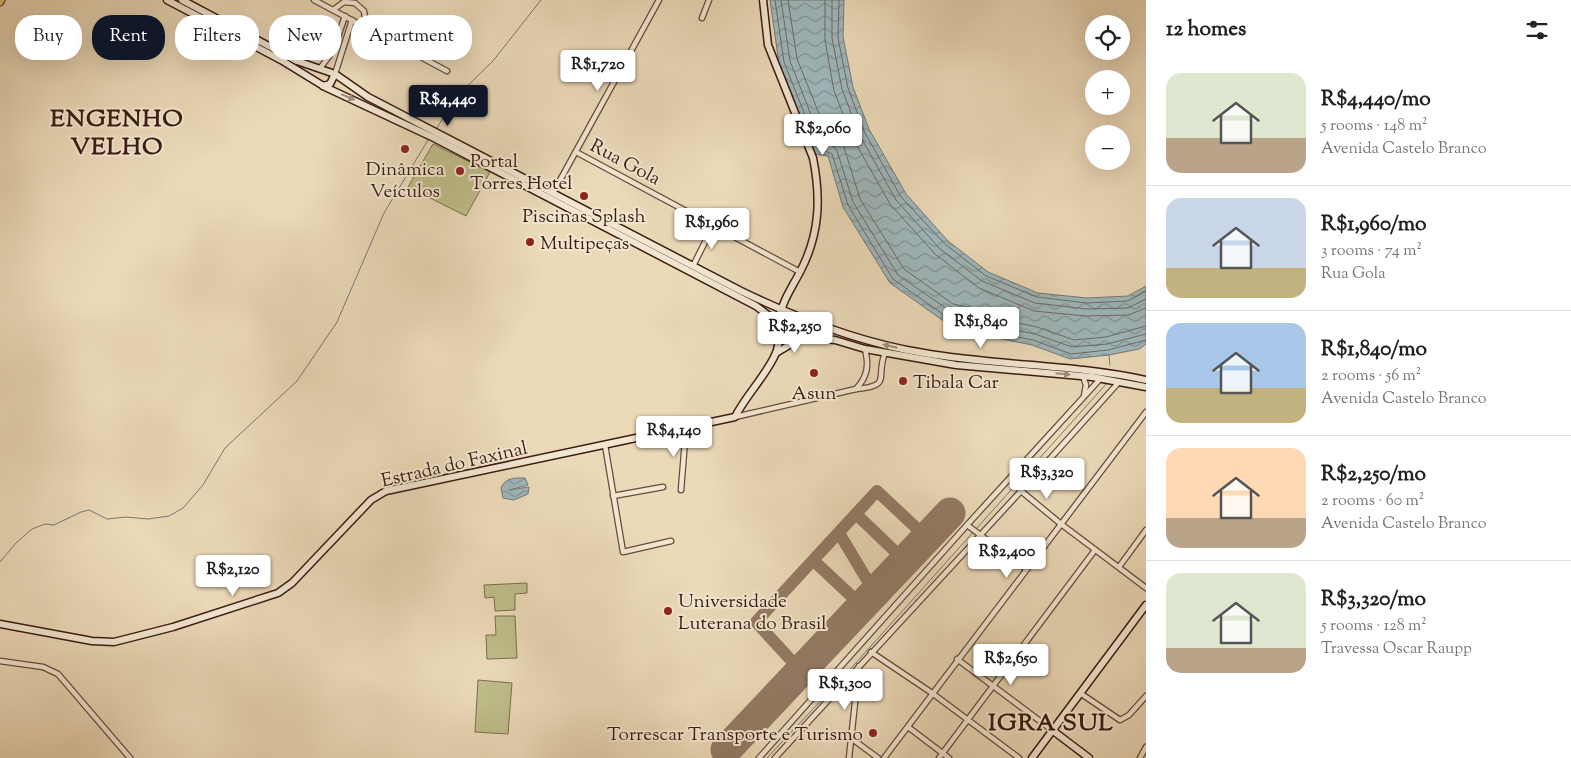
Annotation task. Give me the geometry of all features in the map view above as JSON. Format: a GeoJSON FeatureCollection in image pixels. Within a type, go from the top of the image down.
{"type":"FeatureCollection","features":[{"type":"Feature","properties":{"kind":"main road"},"geometry":{"type":"LineString","coordinates":[[167,0],[281,60],[322,86],[434,138],[756,306],[794,334],[836,340],[865,349],[956,365],[1101,378],[1146,387]]}},
{"type":"Feature","properties":{"kind":"main road"},"geometry":{"type":"LineString","coordinates":[[182,0],[195,3],[297,61],[335,74],[368,97],[693,266],[780,309],[814,323],[865,340],[923,353],[1089,369],[1146,380]]}},
{"type":"Feature","properties":{"kind":"main road"},"geometry":{"type":"LineString","coordinates":[[735,417],[776,353],[780,309],[800,272],[816,229],[816,176],[813,158],[768,46],[762,0]]}},
{"type":"Feature","properties":{"kind":"main road"},"geometry":{"type":"LineString","coordinates":[[316,82],[316,74],[321,68]]}},
{"type":"Feature","properties":{"kind":"main road"},"geometry":{"type":"LineString","coordinates":[[322,86],[330,84],[335,74]]}},
{"type":"Feature","properties":{"kind":"main road"},"geometry":{"type":"LineString","coordinates":[[780,323],[792,314]]}},
{"type":"Feature","properties":{"kind":"main road"},"geometry":{"type":"LineString","coordinates":[[776,353],[815,332],[814,323]]}},
{"type":"Feature","properties":{"kind":"main road","name":"Estrada do Faxinal"},"geometry":{"type":"LineString","coordinates":[[0,624],[105,642],[126,641],[269,596],[285,589],[371,500],[386,491],[735,417]]}},
{"type":"Feature","properties":{"kind":"main road"},"geometry":{"type":"LineString","coordinates":[[1032,758],[1146,605]]}},
{"type":"Feature","properties":{"kind":"main road"},"geometry":{"type":"LineString","coordinates":[[1052,730],[1089,758]]}},
{"type":"Feature","properties":{"kind":"street"},"geometry":{"type":"LineString","coordinates":[[314,0],[351,19]]}},
{"type":"Feature","properties":{"kind":"street"},"geometry":{"type":"LineString","coordinates":[[553,193],[659,0]]}},
{"type":"Feature","properties":{"kind":"street"},"geometry":{"type":"LineString","coordinates":[[702,18],[710,0]]}},
{"type":"Feature","properties":{"kind":"street"},"geometry":{"type":"LineString","coordinates":[[333,10],[342,1],[361,3],[366,15]]}},
{"type":"Feature","properties":{"kind":"street"},"geometry":{"type":"LineString","coordinates":[[341,28],[345,16]]}},
{"type":"Feature","properties":{"kind":"street"},"geometry":{"type":"LineString","coordinates":[[341,51],[351,23]]}},
{"type":"Feature","properties":{"kind":"street"},"geometry":{"type":"LineString","coordinates":[[321,68],[327,60]]}},
{"type":"Feature","properties":{"kind":"street"},"geometry":{"type":"LineString","coordinates":[[335,74],[338,60]]}},
{"type":"Feature","properties":{"kind":"street"},"geometry":{"type":"LineString","coordinates":[[427,60],[447,71]]}},
{"type":"Feature","properties":{"kind":"street","name":"Rua Gola"},"geometry":{"type":"LineString","coordinates":[[576,152],[714,224],[800,272]]}},
{"type":"Feature","properties":{"kind":"street"},"geometry":{"type":"LineString","coordinates":[[693,266],[714,224]]}},
{"type":"Feature","properties":{"kind":"street"},"geometry":{"type":"LineString","coordinates":[[856,389],[866,375],[868,362],[865,349]]}},
{"type":"Feature","properties":{"kind":"street"},"geometry":{"type":"LineString","coordinates":[[735,417],[856,389],[874,387],[879,384],[885,353]]}},
{"type":"Feature","properties":{"kind":"street"},"geometry":{"type":"LineString","coordinates":[[1083,376],[1086,385],[1083,399]]}},
{"type":"Feature","properties":{"kind":"street"},"geometry":{"type":"LineString","coordinates":[[759,758],[1101,378]]}},
{"type":"Feature","properties":{"kind":"street"},"geometry":{"type":"LineString","coordinates":[[774,758],[1119,382]]}},
{"type":"Feature","properties":{"kind":"street"},"geometry":{"type":"LineString","coordinates":[[884,758],[957,659],[1146,412]]}},
{"type":"Feature","properties":{"kind":"street"},"geometry":{"type":"LineString","coordinates":[[681,490],[686,428]]}},
{"type":"Feature","properties":{"kind":"street"},"geometry":{"type":"LineString","coordinates":[[605,445],[623,552],[670,541]]}},
{"type":"Feature","properties":{"kind":"street"},"geometry":{"type":"LineString","coordinates":[[613,496],[663,487]]}},
{"type":"Feature","properties":{"kind":"street"},"geometry":{"type":"LineString","coordinates":[[1021,491],[1061,524],[1146,588]]}},
{"type":"Feature","properties":{"kind":"street"},"geometry":{"type":"LineString","coordinates":[[969,526],[1026,569]]}},
{"type":"Feature","properties":{"kind":"street"},"geometry":{"type":"LineString","coordinates":[[1119,567],[1146,530]]}},
{"type":"Feature","properties":{"kind":"street"},"geometry":{"type":"LineString","coordinates":[[941,756],[1095,550]]}},
{"type":"Feature","properties":{"kind":"street"},"geometry":{"type":"LineString","coordinates":[[871,652],[932,693],[1019,758]]}},
{"type":"Feature","properties":{"kind":"street"},"geometry":{"type":"LineString","coordinates":[[957,659],[1052,730]]}},
{"type":"Feature","properties":{"kind":"street"},"geometry":{"type":"LineString","coordinates":[[0,661],[43,667],[58,674],[130,758]]}},
{"type":"Feature","properties":{"kind":"street"},"geometry":{"type":"LineString","coordinates":[[848,758],[858,666]]}},
{"type":"Feature","properties":{"kind":"street"},"geometry":{"type":"LineString","coordinates":[[1080,692],[1120,720],[1129,715],[1146,696]]}},
{"type":"Feature","properties":{"kind":"street"},"geometry":{"type":"LineString","coordinates":[[908,727],[941,756],[949,758]]}},
{"type":"Feature","properties":{"kind":"street"},"geometry":{"type":"LineString","coordinates":[[851,738],[878,758]]}},
{"type":"Feature","properties":{"kind":"street"},"geometry":{"type":"LineString","coordinates":[[1140,758],[1146,747]]}},
{"type":"Feature","properties":{"kind":"shaded area"},"geometry":{"type":"Polygon","coordinates":[[[433,144],[490,172],[466,216],[408,187],[433,144]]]}},
{"type":"Feature","properties":{"kind":"shaded area"},"geometry":{"type":"Polygon","coordinates":[[[527,583],[527,593],[515,594],[515,610],[495,611],[494,597],[485,598],[484,585],[527,583]]]}},
{"type":"Feature","properties":{"kind":"shaded area"},"geometry":{"type":"Polygon","coordinates":[[[495,616],[515,616],[517,658],[487,659],[486,635],[496,635],[495,616]]]}},
{"type":"Feature","properties":{"kind":"shaded area"},"geometry":{"type":"Polygon","coordinates":[[[478,680],[512,683],[508,734],[475,732],[478,680]]]}},
{"type":"Feature","properties":{"kind":"water"},"geometry":{"type":"Polygon","coordinates":[[[770,0],[844,0],[843,37],[853,87],[869,129],[906,194],[948,241],[988,272],[1038,293],[1087,298],[1128,296],[1146,286],[1146,344],[1139,349],[1109,355],[1070,359],[1032,345],[1002,339],[981,328],[945,322],[890,283],[843,207],[828,156],[815,154],[779,64],[770,0]]]}},
{"type":"Feature","properties":{"kind":"water"},"geometry":{"type":"Polygon","coordinates":[[[525,478],[528,485],[509,490],[529,487],[528,494],[514,500],[503,498],[501,488],[505,482],[511,479],[525,478]]]}},
{"type":"Feature","properties":{"kind":"waterway"},"geometry":{"type":"LineString","coordinates":[[437,128],[456,97],[493,61],[541,0]]}},
{"type":"Feature","properties":{"kind":"waterway"},"geometry":{"type":"LineString","coordinates":[[0,562],[16,543],[32,529],[45,524],[54,525],[81,512],[89,510],[107,519],[126,517],[148,519],[169,516],[183,508],[203,485],[225,448],[297,381],[337,322],[384,213],[428,140]]}},
{"type":"Feature","properties":{"kind":"waterway"},"geometry":{"type":"LineString","coordinates":[[1109,355],[1110,365]]}},
{"type":"Feature","properties":{"kind":"waterway"},"geometry":{"type":"LineString","coordinates":[[767,758],[845,675],[1107,383]]}},
{"type":"Feature","properties":{"kind":"taxiway"},"geometry":{"type":"LineString","coordinates":[[801,671],[756,622],[877,491],[927,538]]}},
{"type":"Feature","properties":{"kind":"taxiway"},"geometry":{"type":"LineString","coordinates":[[856,514],[905,561]]}},
{"type":"Feature","properties":{"kind":"taxiway"},"geometry":{"type":"LineString","coordinates":[[839,533],[875,593]]}},
{"type":"Feature","properties":{"kind":"taxiway"},"geometry":{"type":"LineString","coordinates":[[814,561],[862,606]]}},
{"type":"Feature","properties":{"kind":"runway"},"geometry":{"type":"LineString","coordinates":[[726,750],[950,513]]}},
{"type":"Feature","properties":{"kind":"place","name":"Dinâmica Veículos"},"geometry":{"type":"Point","coordinates":[405,149]}},
{"type":"Feature","properties":{"kind":"place","name":"Portal Torres Hotel"},"geometry":{"type":"Point","coordinates":[460,171]}},
{"type":"Feature","properties":{"kind":"place","name":"Piscinas Splash"},"geometry":{"type":"Point","coordinates":[584,196]}},
{"type":"Feature","properties":{"kind":"place","name":"Multipeças"},"geometry":{"type":"Point","coordinates":[530,242]}},
{"type":"Feature","properties":{"kind":"place","name":"Asun"},"geometry":{"type":"Point","coordinates":[814,373]}},
{"type":"Feature","properties":{"kind":"place","name":"Tibala Car"},"geometry":{"type":"Point","coordinates":[903,381]}},
{"type":"Feature","properties":{"kind":"place","name":"Universidade Luterana do Brasil"},"geometry":{"type":"Point","coordinates":[668,611]}},
{"type":"Feature","properties":{"kind":"place","name":"Torrescar Transporte e Turismo"},"geometry":{"type":"Point","coordinates":[873,733]}},
{"type":"Feature","properties":{"kind":"district","name":"ENGENHO VELHO"},"geometry":{"type":"Point","coordinates":[117,132]}},
{"type":"Feature","properties":{"kind":"district","name":"IGRA SUL"},"geometry":{"type":"Point","coordinates":[1051,722]}}]}
